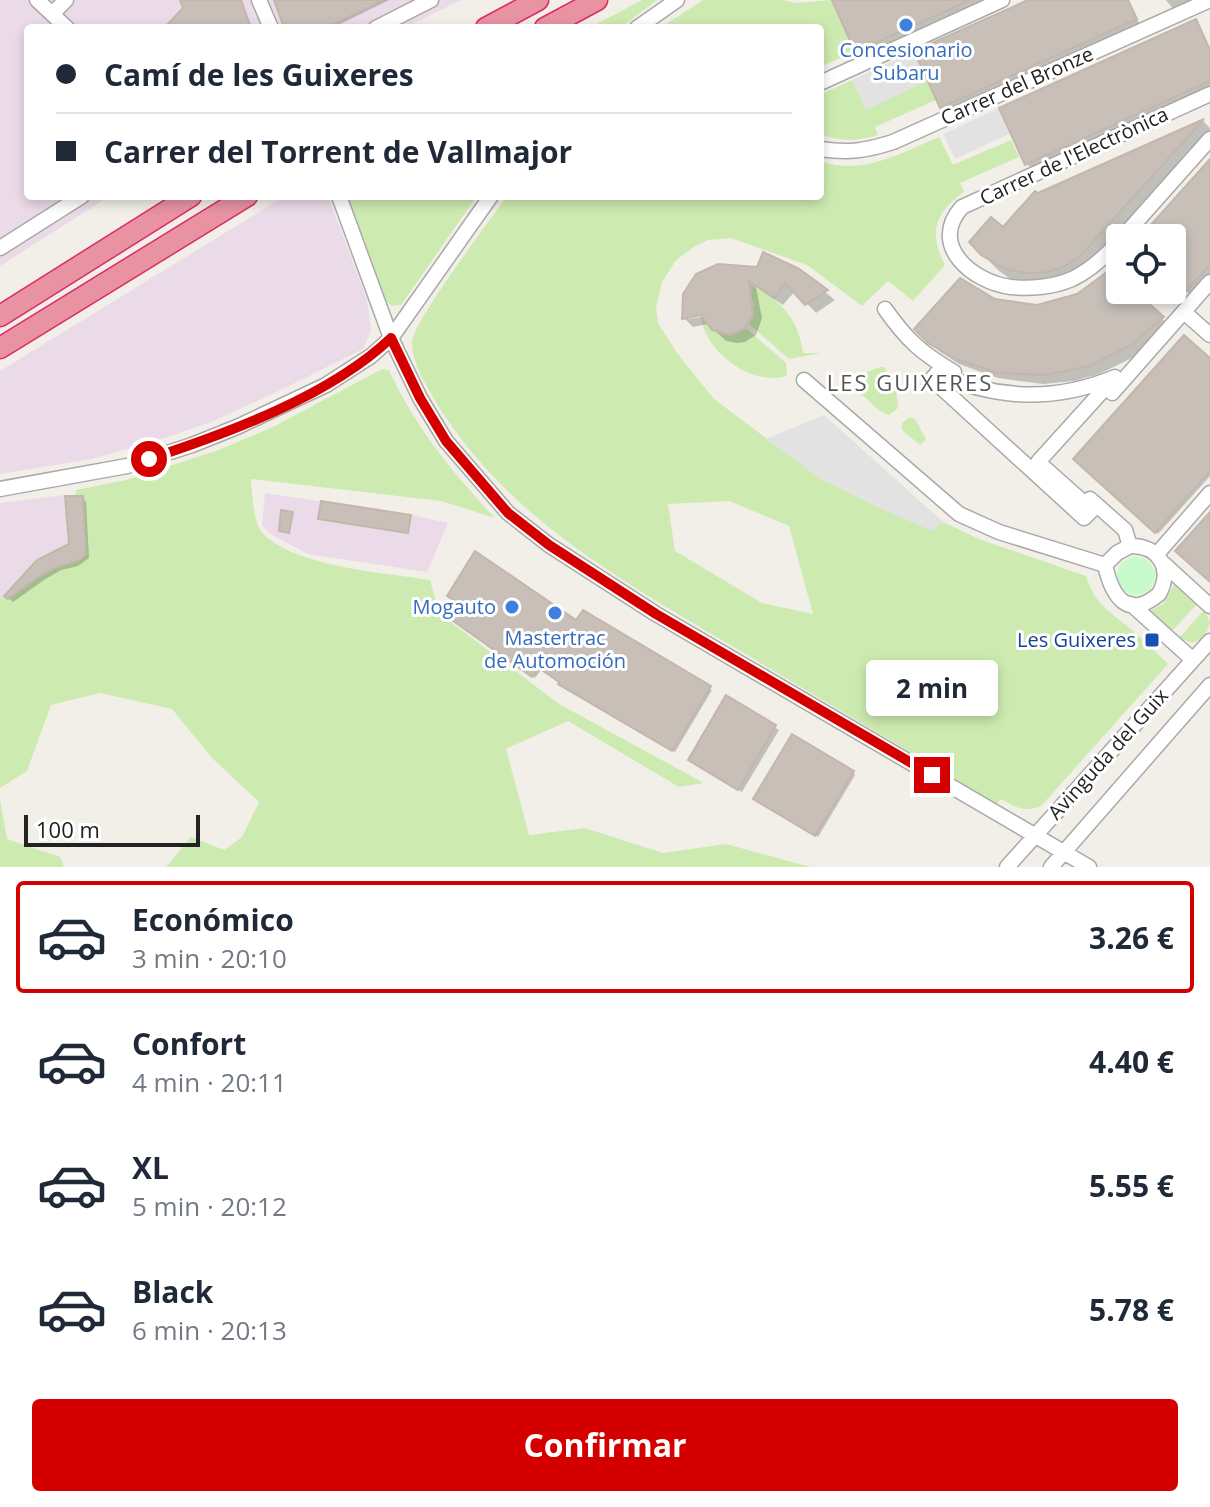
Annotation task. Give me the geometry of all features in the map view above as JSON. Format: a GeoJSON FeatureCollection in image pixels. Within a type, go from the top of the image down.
{"type":"FeatureCollection","features":[{"type":"Feature","properties":{"kind":"highway"},"geometry":{"type":"LineString","coordinates":[[493,24],[538,0]]}},
{"type":"Feature","properties":{"kind":"highway"},"geometry":{"type":"LineString","coordinates":[[552,24],[597,0]]}},
{"type":"Feature","properties":{"kind":"highway"},"geometry":{"type":"LineString","coordinates":[[0,316],[185,200]]}},
{"type":"Feature","properties":{"kind":"highway"},"geometry":{"type":"LineString","coordinates":[[0,348],[240,200]]}},
{"type":"Feature","properties":{"kind":"street"},"geometry":{"type":"LineString","coordinates":[[37,0],[63,24]]}},
{"type":"Feature","properties":{"kind":"street"},"geometry":{"type":"LineString","coordinates":[[52,14],[66,0]]}},
{"type":"Feature","properties":{"kind":"street"},"geometry":{"type":"LineString","coordinates":[[259,0],[269,24]]}},
{"type":"Feature","properties":{"kind":"street"},"geometry":{"type":"LineString","coordinates":[[384,24],[431,0]]}},
{"type":"Feature","properties":{"kind":"street"},"geometry":{"type":"LineString","coordinates":[[643,24],[677,0]]}},
{"type":"Feature","properties":{"kind":"street"},"geometry":{"type":"LineString","coordinates":[[824,81],[1002,0]]}},
{"type":"Feature","properties":{"kind":"street","name":"Carrer del Bronze"},"geometry":{"type":"LineString","coordinates":[[824,150],[847,153],[893,142],[1210,0]]}},
{"type":"Feature","properties":{"kind":"street","name":"Carrer de l'Electrònica"},"geometry":{"type":"LineString","coordinates":[[1106,254],[1095,265],[1070,280],[1042,287],[1009,287],[980,277],[958,259],[950,246],[948,234],[953,218],[962,207],[1202,101],[1210,94]]}},
{"type":"Feature","properties":{"kind":"street"},"geometry":{"type":"LineString","coordinates":[[1134,224],[1210,139]]}},
{"type":"Feature","properties":{"kind":"street"},"geometry":{"type":"LineString","coordinates":[[0,248],[76,200]]}},
{"type":"Feature","properties":{"kind":"street"},"geometry":{"type":"LineString","coordinates":[[340,200],[391,338],[420,398],[446,441],[508,513],[549,545],[656,614],[1089,867]]}},
{"type":"Feature","properties":{"kind":"street"},"geometry":{"type":"LineString","coordinates":[[0,489],[127,466],[237,427],[326,385],[371,356],[391,338],[488,200]]}},
{"type":"Feature","properties":{"kind":"street"},"geometry":{"type":"LineString","coordinates":[[1130,546],[1125,530],[1049,463],[1210,282]]}},
{"type":"Feature","properties":{"kind":"street"},"geometry":{"type":"LineString","coordinates":[[885,309],[905,338],[933,360],[960,375],[986,384],[1057,386],[1120,368],[1148,352]]}},
{"type":"Feature","properties":{"kind":"street"},"geometry":{"type":"LineString","coordinates":[[1184,312],[1210,335]]}},
{"type":"Feature","properties":{"kind":"street"},"geometry":{"type":"LineString","coordinates":[[937,373],[978,389],[1021,396],[1066,393],[1115,377],[1038,462],[1092,510],[1084,518],[932,379],[937,373]]}},
{"type":"Feature","properties":{"kind":"street"},"geometry":{"type":"LineString","coordinates":[[804,380],[959,514],[999,532],[1105,565]]}},
{"type":"Feature","properties":{"kind":"street"},"geometry":{"type":"LineString","coordinates":[[1131,604],[1141,604],[1159,594],[1164,584],[1160,559],[1210,493]]}},
{"type":"Feature","properties":{"kind":"street"},"geometry":{"type":"LineString","coordinates":[[1105,565],[1130,546],[1149,549],[1210,606]]}},
{"type":"Feature","properties":{"kind":"street"},"geometry":{"type":"LineString","coordinates":[[1105,565],[1116,596],[1131,604],[1193,660]]}},
{"type":"Feature","properties":{"kind":"street","name":"Avinguda del Guix"},"geometry":{"type":"LineString","coordinates":[[1007,867],[1210,641]]}},
{"type":"Feature","properties":{"kind":"street","name":"Avinguda del Guix"},"geometry":{"type":"LineString","coordinates":[[1051,867],[1210,685]]}},
{"type":"Feature","properties":{"kind":"shaded area"},"geometry":{"type":"Polygon","coordinates":[[[0,0],[461,0],[413,24],[24,24],[24,200],[104,200],[0,266],[0,0]]]}},
{"type":"Feature","properties":{"kind":"shaded area"},"geometry":{"type":"Polygon","coordinates":[[[914,51],[927,81],[866,110],[852,80],[914,51]]]}},
{"type":"Feature","properties":{"kind":"shaded area"},"geometry":{"type":"Polygon","coordinates":[[[999,108],[1011,133],[955,159],[943,134],[999,108]]]}},
{"type":"Feature","properties":{"kind":"shaded area"},"geometry":{"type":"Polygon","coordinates":[[[278,200],[330,200],[367,299],[371,331],[363,349],[214,421],[92,459],[0,474],[0,371],[278,200]]]}},
{"type":"Feature","properties":{"kind":"shaded area"},"geometry":{"type":"Polygon","coordinates":[[[824,415],[943,522],[932,531],[875,506],[821,479],[766,439],[824,415]]]}},
{"type":"Feature","properties":{"kind":"shaded area"},"geometry":{"type":"Polygon","coordinates":[[[265,493],[448,523],[427,572],[308,554],[272,535],[262,526],[265,493]]]}},
{"type":"Feature","properties":{"kind":"shaded area"},"geometry":{"type":"Polygon","coordinates":[[[65,495],[68,543],[35,560],[0,599],[0,503],[65,495]]]}},
{"type":"Feature","properties":{"kind":"green space"},"geometry":{"type":"Polygon","coordinates":[[[642,0],[657,0],[625,24],[597,24],[642,0]]]}},
{"type":"Feature","properties":{"kind":"green space"},"geometry":{"type":"Polygon","coordinates":[[[703,0],[783,0],[796,3],[832,0],[854,52],[824,65],[824,24],[666,24],[703,0]]]}},
{"type":"Feature","properties":{"kind":"green space"},"geometry":{"type":"Polygon","coordinates":[[[852,80],[866,109],[927,81],[936,100],[875,127],[878,135],[849,140],[824,135],[824,93],[852,80]]]}},
{"type":"Feature","properties":{"kind":"green space"},"geometry":{"type":"Polygon","coordinates":[[[939,137],[953,165],[1011,140],[1019,157],[960,183],[964,192],[946,207],[937,224],[937,243],[945,265],[913,301],[888,281],[862,306],[807,265],[731,238],[708,240],[676,260],[662,282],[656,308],[658,323],[677,353],[714,399],[821,479],[932,530],[943,522],[979,539],[1086,576],[1102,604],[1168,664],[1042,805],[1031,809],[1016,807],[1001,799],[997,804],[655,600],[570,544],[494,478],[462,440],[433,397],[412,349],[415,331],[425,314],[504,200],[824,200],[824,162],[851,166],[896,156],[939,137]],[[729,501],[668,504],[675,551],[762,603],[813,614],[789,526],[729,501]]]}},
{"type":"Feature","properties":{"kind":"green space"},"geometry":{"type":"Polygon","coordinates":[[[349,200],[474,200],[401,305],[392,306],[386,301],[349,200]]]}},
{"type":"Feature","properties":{"kind":"green space"},"geometry":{"type":"Polygon","coordinates":[[[744,283],[767,294],[784,309],[797,329],[803,353],[821,353],[789,359],[749,324],[754,305],[744,283]]]}},
{"type":"Feature","properties":{"kind":"green space"},"geometry":{"type":"Polygon","coordinates":[[[701,314],[704,321],[719,333],[732,334],[746,328],[786,363],[787,376],[759,376],[731,363],[710,340],[701,314]]]}},
{"type":"Feature","properties":{"kind":"green space"},"geometry":{"type":"Polygon","coordinates":[[[884,367],[896,388],[898,408],[889,415],[859,392],[867,372],[884,367]]]}},
{"type":"Feature","properties":{"kind":"green space"},"geometry":{"type":"Polygon","coordinates":[[[382,369],[389,370],[410,411],[436,448],[495,518],[441,501],[251,479],[259,528],[271,541],[312,559],[337,566],[430,580],[439,613],[559,704],[704,783],[679,787],[568,721],[506,749],[529,835],[585,828],[663,853],[726,844],[810,867],[166,867],[191,837],[224,850],[242,837],[259,802],[212,758],[172,709],[100,693],[51,705],[27,771],[0,788],[0,599],[35,560],[68,543],[76,490],[126,480],[216,451],[275,426],[382,369]]]}},
{"type":"Feature","properties":{"kind":"green space"},"geometry":{"type":"Polygon","coordinates":[[[910,417],[915,419],[926,439],[920,445],[902,430],[902,423],[910,417]]]}},
{"type":"Feature","properties":{"kind":"green space"},"geometry":{"type":"Polygon","coordinates":[[[1136,557],[1149,563],[1155,576],[1149,589],[1136,595],[1123,589],[1117,576],[1123,563],[1136,557]]]}},
{"type":"Feature","properties":{"kind":"green space"},"geometry":{"type":"Polygon","coordinates":[[[1174,584],[1197,604],[1171,632],[1149,612],[1164,603],[1174,584]]]}},
{"type":"Feature","properties":{"kind":"green space"},"geometry":{"type":"Polygon","coordinates":[[[1204,610],[1210,622],[1205,637],[1192,643],[1179,638],[1204,610]]]}},
{"type":"Feature","properties":{"kind":"green space"},"geometry":{"type":"Polygon","coordinates":[[[0,800],[7,839],[60,857],[64,867],[0,867],[0,800]]]}},
{"type":"Feature","properties":{"kind":"building"},"geometry":{"type":"Polygon","coordinates":[[[180,0],[241,0],[250,24],[168,24],[183,8],[180,0]]]}},
{"type":"Feature","properties":{"kind":"building"},"geometry":{"type":"Polygon","coordinates":[[[274,0],[383,0],[334,24],[283,24],[274,0]]]}},
{"type":"Feature","properties":{"kind":"building"},"geometry":{"type":"Polygon","coordinates":[[[832,0],[970,0],[855,52],[832,0]]]}},
{"type":"Feature","properties":{"kind":"building"},"geometry":{"type":"Polygon","coordinates":[[[1028,0],[1128,0],[1137,19],[940,108],[914,51],[1028,0]]]}},
{"type":"Feature","properties":{"kind":"building"},"geometry":{"type":"Polygon","coordinates":[[[1196,19],[1210,50],[1210,81],[1025,165],[999,108],[1196,19]]]}},
{"type":"Feature","properties":{"kind":"building"},"geometry":{"type":"Polygon","coordinates":[[[1204,119],[1078,258],[1061,268],[1042,273],[1006,269],[981,255],[969,242],[991,217],[1003,227],[1035,191],[1038,193],[1204,119]]]}},
{"type":"Feature","properties":{"kind":"building"},"geometry":{"type":"Polygon","coordinates":[[[1210,159],[1210,265],[1186,291],[1186,224],[1152,224],[1210,159]]]}},
{"type":"Feature","properties":{"kind":"building"},"geometry":{"type":"Polygon","coordinates":[[[763,252],[798,268],[828,290],[805,305],[785,283],[774,298],[749,281],[753,316],[744,329],[730,335],[712,330],[701,315],[682,319],[683,294],[696,274],[718,264],[757,267],[763,252]]]}},
{"type":"Feature","properties":{"kind":"building"},"geometry":{"type":"Polygon","coordinates":[[[1106,273],[1106,304],[1150,304],[1164,317],[1131,345],[1090,366],[1045,375],[998,373],[954,358],[928,343],[914,329],[960,278],[995,299],[1037,305],[1077,294],[1106,273]]]}},
{"type":"Feature","properties":{"kind":"building"},"geometry":{"type":"Polygon","coordinates":[[[1184,335],[1210,358],[1210,471],[1155,533],[1073,459],[1184,335]]]}},
{"type":"Feature","properties":{"kind":"building"},"geometry":{"type":"Polygon","coordinates":[[[65,496],[83,496],[86,554],[78,561],[40,576],[8,599],[4,596],[37,560],[69,544],[65,496]]]}},
{"type":"Feature","properties":{"kind":"building"},"geometry":{"type":"Polygon","coordinates":[[[321,501],[411,515],[408,533],[318,519],[321,501]]]}},
{"type":"Feature","properties":{"kind":"building"},"geometry":{"type":"Polygon","coordinates":[[[281,510],[293,512],[289,533],[279,531],[281,510]]]}},
{"type":"Feature","properties":{"kind":"building"},"geometry":{"type":"Polygon","coordinates":[[[1210,512],[1210,582],[1175,551],[1210,512]]]}},
{"type":"Feature","properties":{"kind":"building"},"geometry":{"type":"Polygon","coordinates":[[[475,551],[576,620],[583,610],[711,686],[672,751],[558,684],[539,668],[532,677],[449,618],[455,601],[447,596],[475,551]]]}},
{"type":"Feature","properties":{"kind":"building"},"geometry":{"type":"Polygon","coordinates":[[[726,695],[776,725],[738,790],[688,760],[726,695]]]}},
{"type":"Feature","properties":{"kind":"building"},"geometry":{"type":"Polygon","coordinates":[[[792,734],[854,771],[815,836],[753,799],[792,734]]]}},
{"type":"Feature","properties":{"kind":"place","name":"Concesionario Subaru"},"geometry":{"type":"Point","coordinates":[906,25]}},
{"type":"Feature","properties":{"kind":"place","name":"Mogauto"},"geometry":{"type":"Point","coordinates":[512,607]}},
{"type":"Feature","properties":{"kind":"place","name":"Mastertrac de Automoción"},"geometry":{"type":"Point","coordinates":[555,613]}},
{"type":"Feature","properties":{"kind":"place","name":"Les Guixeres"},"geometry":{"type":"Point","coordinates":[1152,640]}},
{"type":"Feature","properties":{"kind":"district","name":"LES GUIXERES"},"geometry":{"type":"Point","coordinates":[910,383]}},
{"type":"Feature","properties":{"kind":"route"},"geometry":{"type":"LineString","coordinates":[[149,459],[237,427],[326,385],[371,356],[391,338],[420,398],[446,441],[508,513],[549,545],[656,614],[932,775]]}}]}
